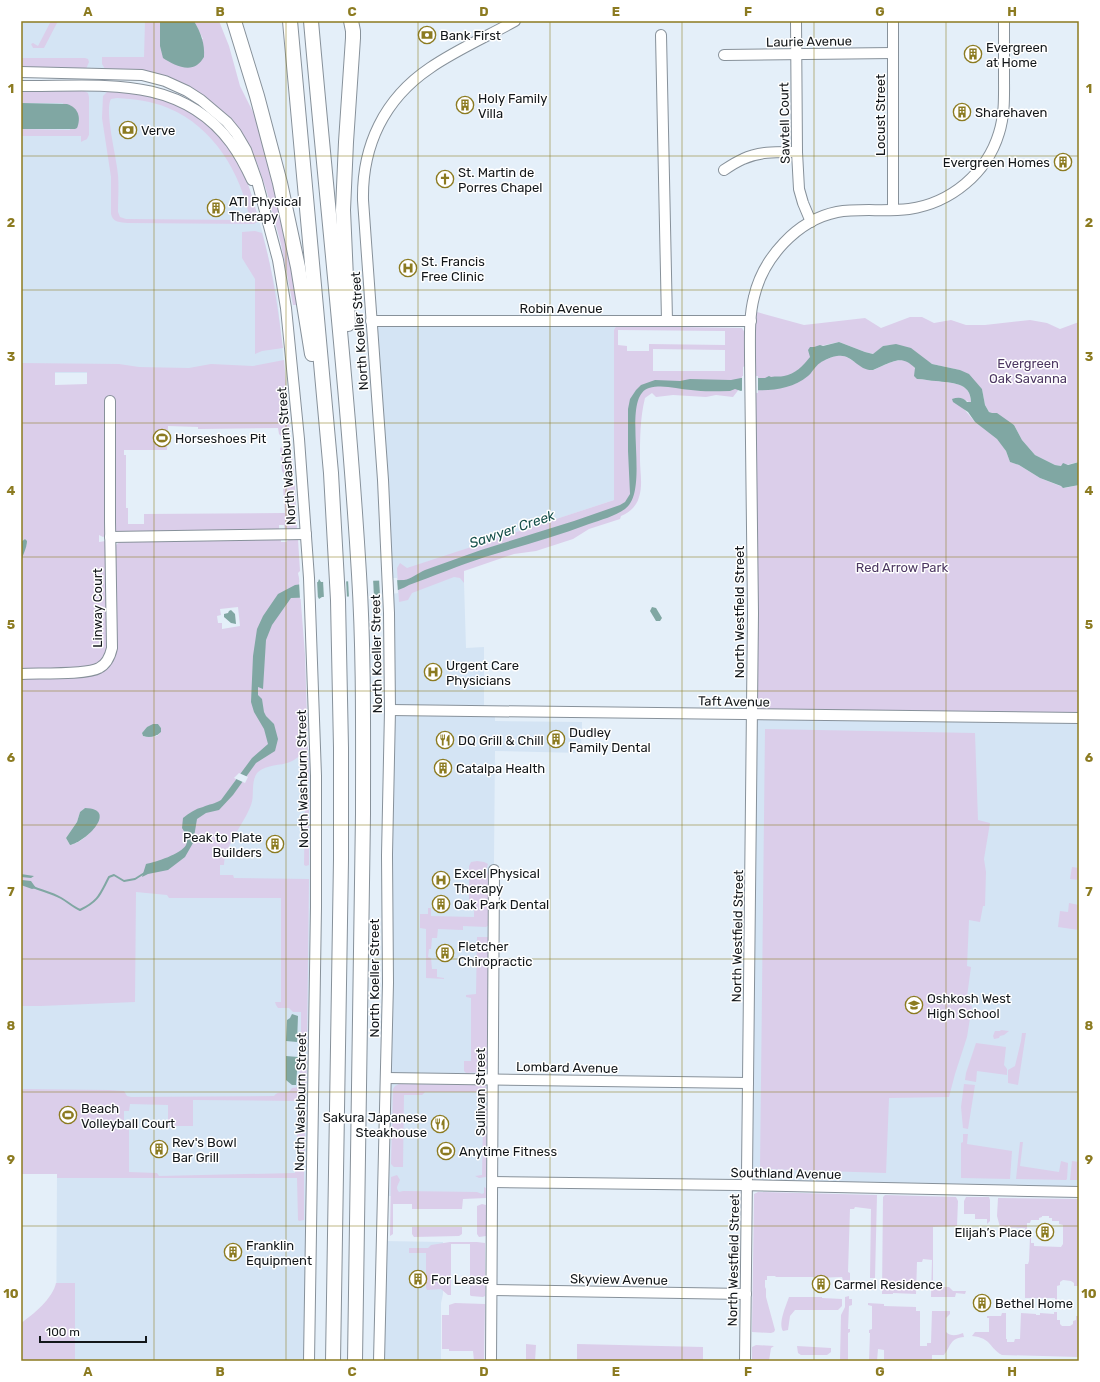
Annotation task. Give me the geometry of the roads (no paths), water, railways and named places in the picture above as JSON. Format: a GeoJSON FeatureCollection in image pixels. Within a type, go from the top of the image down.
{"type":"FeatureCollection","features":[{"type":"Feature","properties":{"kind":"highway"},"geometry":{"type":"LineString","coordinates":[[290,21],[331,472],[338,600],[341,740],[341,851],[333,1361]]}},
{"type":"Feature","properties":{"kind":"highway"},"geometry":{"type":"LineString","coordinates":[[311,21],[326,192],[343,353],[360,599],[363,800],[355,1361]]}},
{"type":"Feature","properties":{"kind":"highway"},"geometry":{"type":"LineString","coordinates":[[233,22],[257,96],[297,260],[307,314],[313,360],[322,460],[331,472]]}},
{"type":"Feature","properties":{"kind":"highway"},"geometry":{"type":"LineString","coordinates":[[343,353],[349,334],[343,210],[354,24]]}},
{"type":"Feature","properties":{"kind":"street","name":"North Koeller Street"},"geometry":{"type":"LineString","coordinates":[[379,1361],[388,983],[387,855],[390,710],[388,575],[363,190],[369,150],[377,128],[395,100],[412,82],[431,67],[515,21]]}},
{"type":"Feature","properties":{"kind":"street","name":"Sawtell Court"},"geometry":{"type":"LineString","coordinates":[[796,21],[797,152],[799,189],[803,204],[811,222]]}},
{"type":"Feature","properties":{"kind":"street","name":"Locust Street"},"geometry":{"type":"LineString","coordinates":[[893,21],[893,210]]}},
{"type":"Feature","properties":{"kind":"street","name":"North Westfield Street"},"geometry":{"type":"LineString","coordinates":[[745,1361],[753,613],[750,396],[752,307],[756,288],[768,262],[786,240],[811,222],[828,214],[843,211],[893,210],[919,207],[945,197],[969,181],[987,159],[999,133],[1004,114],[1004,21]]}},
{"type":"Feature","properties":{"kind":"street"},"geometry":{"type":"LineString","coordinates":[[661,35],[666,321]]}},
{"type":"Feature","properties":{"kind":"street","name":"Laurie Avenue"},"geometry":{"type":"LineString","coordinates":[[724,55],[893,54]]}},
{"type":"Feature","properties":{"kind":"street","name":"North Washburn Street"},"geometry":{"type":"LineString","coordinates":[[21,72],[142,75],[165,81],[187,91],[215,111],[236,133],[246,150],[252,165],[278,260],[286,308],[299,439],[309,578],[315,749],[316,907],[309,1361]]}},
{"type":"Feature","properties":{"kind":"street","name":"North Washburn Street"},"geometry":{"type":"LineString","coordinates":[[21,86],[131,87],[155,92],[176,99],[204,117],[223,133],[239,155],[262,200]]}},
{"type":"Feature","properties":{"kind":"street"},"geometry":{"type":"LineString","coordinates":[[724,170],[743,159],[755,155],[797,152]]}},
{"type":"Feature","properties":{"kind":"street","name":"Robin Avenue"},"geometry":{"type":"LineString","coordinates":[[371,321],[751,322]]}},
{"type":"Feature","properties":{"kind":"street","name":"Linway Court"},"geometry":{"type":"LineString","coordinates":[[21,674],[91,672],[107,661],[112,648],[110,401]]}},
{"type":"Feature","properties":{"kind":"street"},"geometry":{"type":"LineString","coordinates":[[110,537],[306,534]]}},
{"type":"Feature","properties":{"kind":"street","name":"Taft Avenue"},"geometry":{"type":"LineString","coordinates":[[390,710],[1079,718]]}},
{"type":"Feature","properties":{"kind":"street","name":"Sullivan Street"},"geometry":{"type":"LineString","coordinates":[[491,1361],[494,870]]}},
{"type":"Feature","properties":{"kind":"street","name":"Lombard Avenue"},"geometry":{"type":"LineString","coordinates":[[386,1078],[748,1083]]}},
{"type":"Feature","properties":{"kind":"street","name":"Southland Avenue"},"geometry":{"type":"LineString","coordinates":[[493,1182],[747,1185],[1079,1192]]}},
{"type":"Feature","properties":{"kind":"street","name":"Skyview Avenue"},"geometry":{"type":"LineString","coordinates":[[492,1290],[746,1294]]}},
{"type":"Feature","properties":{"kind":"waterway","name":"Sawyer Creek"},"geometry":{"type":"LineString","coordinates":[[33,887],[58,896],[80,910],[95,900],[101,893],[109,877],[114,875],[124,881],[135,879],[146,872]]}},
{"type":"Feature","properties":{"kind":"place","name":"Bank First"},"geometry":{"type":"Point","coordinates":[427,35]}},
{"type":"Feature","properties":{"kind":"place","name":"Evergreen at Home"},"geometry":{"type":"Point","coordinates":[973,54]}},
{"type":"Feature","properties":{"kind":"place","name":"Holy Family Villa"},"geometry":{"type":"Point","coordinates":[465,105]}},
{"type":"Feature","properties":{"kind":"place","name":"Sharehaven"},"geometry":{"type":"Point","coordinates":[962,112]}},
{"type":"Feature","properties":{"kind":"place","name":"Verve"},"geometry":{"type":"Point","coordinates":[128,130]}},
{"type":"Feature","properties":{"kind":"place","name":"Evergreen Homes"},"geometry":{"type":"Point","coordinates":[1063,162]}},
{"type":"Feature","properties":{"kind":"place","name":"St. Martin de Porres Chapel"},"geometry":{"type":"Point","coordinates":[445,179]}},
{"type":"Feature","properties":{"kind":"place","name":"ATI Physical Therapy"},"geometry":{"type":"Point","coordinates":[216,208]}},
{"type":"Feature","properties":{"kind":"place","name":"St. Francis Free Clinic"},"geometry":{"type":"Point","coordinates":[408,268]}},
{"type":"Feature","properties":{"kind":"place","name":"Horseshoes Pit"},"geometry":{"type":"Point","coordinates":[162,438]}},
{"type":"Feature","properties":{"kind":"place","name":"Urgent Care Physicians"},"geometry":{"type":"Point","coordinates":[433,672]}},
{"type":"Feature","properties":{"kind":"place","name":"Dudley Family Dental"},"geometry":{"type":"Point","coordinates":[556,739]}},
{"type":"Feature","properties":{"kind":"place","name":"DQ Grill & Chill"},"geometry":{"type":"Point","coordinates":[445,740]}},
{"type":"Feature","properties":{"kind":"place","name":"Catalpa Health"},"geometry":{"type":"Point","coordinates":[443,768]}},
{"type":"Feature","properties":{"kind":"place","name":"Peak to Plate Builders"},"geometry":{"type":"Point","coordinates":[275,844]}},
{"type":"Feature","properties":{"kind":"place","name":"Excel Physical Therapy"},"geometry":{"type":"Point","coordinates":[441,880]}},
{"type":"Feature","properties":{"kind":"place","name":"Oak Park Dental"},"geometry":{"type":"Point","coordinates":[441,904]}},
{"type":"Feature","properties":{"kind":"place","name":"Fletcher Chiropractic"},"geometry":{"type":"Point","coordinates":[445,953]}},
{"type":"Feature","properties":{"kind":"place","name":"Oshkosh West High School"},"geometry":{"type":"Point","coordinates":[914,1005]}},
{"type":"Feature","properties":{"kind":"place","name":"Beach Volleyball Court"},"geometry":{"type":"Point","coordinates":[68,1115]}},
{"type":"Feature","properties":{"kind":"place","name":"Sakura Japanese Steakhouse"},"geometry":{"type":"Point","coordinates":[440,1124]}},
{"type":"Feature","properties":{"kind":"place","name":"Rev's Bowl Bar Grill"},"geometry":{"type":"Point","coordinates":[159,1149]}},
{"type":"Feature","properties":{"kind":"place","name":"Anytime Fitness"},"geometry":{"type":"Point","coordinates":[446,1151]}},
{"type":"Feature","properties":{"kind":"place","name":"Elijah’s Place"},"geometry":{"type":"Point","coordinates":[1045,1232]}},
{"type":"Feature","properties":{"kind":"place","name":"Franklin Equipment"},"geometry":{"type":"Point","coordinates":[233,1252]}},
{"type":"Feature","properties":{"kind":"place","name":"For Lease"},"geometry":{"type":"Point","coordinates":[418,1279]}},
{"type":"Feature","properties":{"kind":"place","name":"Carmel Residence"},"geometry":{"type":"Point","coordinates":[821,1284]}},
{"type":"Feature","properties":{"kind":"place","name":"Bethel Home"},"geometry":{"type":"Point","coordinates":[982,1303]}},
{"type":"Feature","properties":{"kind":"park label","name":"Evergreen Oak Savanna"},"geometry":{"type":"Point","coordinates":[1028,370]}},
{"type":"Feature","properties":{"kind":"park label","name":"Red Arrow Park"},"geometry":{"type":"Point","coordinates":[902,567]}}]}
